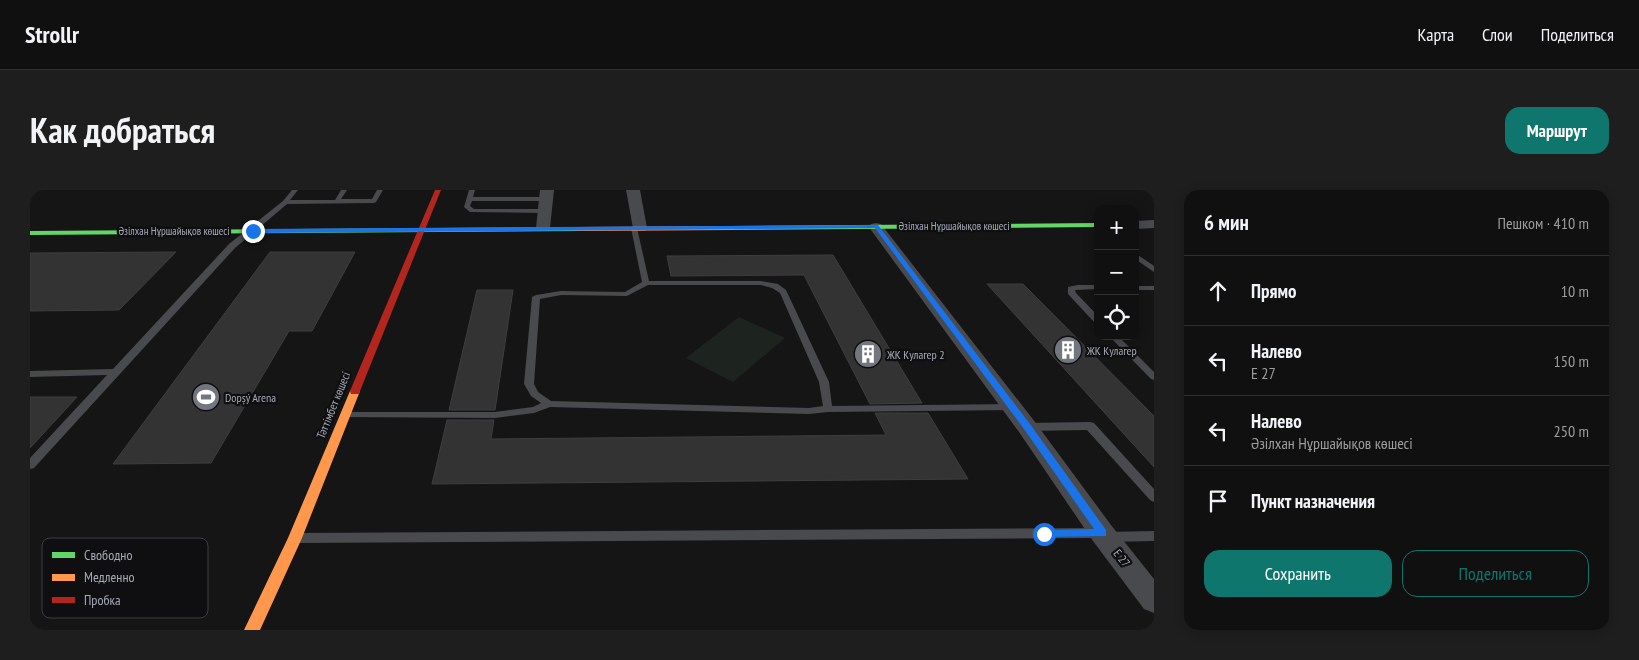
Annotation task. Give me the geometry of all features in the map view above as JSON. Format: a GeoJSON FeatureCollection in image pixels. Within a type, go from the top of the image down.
{"type":"FeatureCollection","features":[{"type":"Feature","properties":{"kind":"street","name":"Тәттімбет көшесі"},"geometry":{"type":"LineString","coordinates":[[252,630],[295,538],[343,415],[438,190]]}},
{"type":"Feature","properties":{"kind":"street"},"geometry":{"type":"LineString","coordinates":[[633,190],[637,228]]}},
{"type":"Feature","properties":{"kind":"street"},"geometry":{"type":"LineString","coordinates":[[543,228],[546,200]]}},
{"type":"Feature","properties":{"kind":"street"},"geometry":{"type":"LineString","coordinates":[[1139,225],[1154,224]]}},
{"type":"Feature","properties":{"kind":"street","name":"Әзілхан Нұршайықов көшесі"},"geometry":{"type":"LineString","coordinates":[[30,233],[1094,225]]}},
{"type":"Feature","properties":{"kind":"street","name":"E 27"},"geometry":{"type":"LineString","coordinates":[[876,227],[1027,426],[1104,535],[1154,600]]}},
{"type":"Feature","properties":{"kind":"lane"},"geometry":{"type":"LineString","coordinates":[[30,465],[232,246],[253,231],[285,202],[295,190]]}},
{"type":"Feature","properties":{"kind":"lane"},"geometry":{"type":"LineString","coordinates":[[337,201],[344,190]]}},
{"type":"Feature","properties":{"kind":"lane"},"geometry":{"type":"LineString","coordinates":[[285,202],[374,201],[380,190]]}},
{"type":"Feature","properties":{"kind":"lane"},"geometry":{"type":"LineString","coordinates":[[472,190],[467,207],[472,211],[546,200]]}},
{"type":"Feature","properties":{"kind":"lane"},"geometry":{"type":"LineString","coordinates":[[469,199],[546,200]]}},
{"type":"Feature","properties":{"kind":"lane"},"geometry":{"type":"LineString","coordinates":[[637,228],[646,284]]}},
{"type":"Feature","properties":{"kind":"lane"},"geometry":{"type":"LineString","coordinates":[[1139,259],[1154,270]]}},
{"type":"Feature","properties":{"kind":"lane"},"geometry":{"type":"LineString","coordinates":[[549,404],[534,394],[529,384],[536,297],[561,293],[627,294],[646,284],[761,283],[775,286],[783,292],[824,382],[828,409]]}},
{"type":"Feature","properties":{"kind":"lane"},"geometry":{"type":"LineString","coordinates":[[1094,287],[1070,289],[1072,294],[1094,317]]}},
{"type":"Feature","properties":{"kind":"lane"},"geometry":{"type":"LineString","coordinates":[[1139,288],[1154,288]]}},
{"type":"Feature","properties":{"kind":"lane"},"geometry":{"type":"LineString","coordinates":[[1117,340],[1154,377]]}},
{"type":"Feature","properties":{"kind":"lane"},"geometry":{"type":"LineString","coordinates":[[30,374],[116,372]]}},
{"type":"Feature","properties":{"kind":"lane"},"geometry":{"type":"LineString","coordinates":[[343,415],[495,415],[534,410],[549,404],[809,411],[828,409],[1012,408]]}},
{"type":"Feature","properties":{"kind":"lane"},"geometry":{"type":"LineString","coordinates":[[1027,426],[1090,426],[1154,498]]}},
{"type":"Feature","properties":{"kind":"lane"},"geometry":{"type":"LineString","coordinates":[[295,538],[1154,536]]}},
{"type":"Feature","properties":{"kind":"shaded area"},"geometry":{"type":"Polygon","coordinates":[[[739,317],[785,338],[733,382],[686,358],[739,317]]]}},
{"type":"Feature","properties":{"kind":"building"},"geometry":{"type":"Polygon","coordinates":[[[176,252],[119,310],[30,311],[30,253],[176,252]]]}},
{"type":"Feature","properties":{"kind":"building","name":"Dopșý Arena"},"geometry":{"type":"Polygon","coordinates":[[[270,252],[355,252],[312,331],[289,331],[211,463],[113,464],[270,252]]]}},
{"type":"Feature","properties":{"kind":"building"},"geometry":{"type":"Polygon","coordinates":[[[833,255],[922,403],[870,404],[804,275],[671,276],[667,256],[833,255]]]}},
{"type":"Feature","properties":{"kind":"building","name":"ЖК Кулагер"},"geometry":{"type":"Polygon","coordinates":[[[987,284],[1023,284],[1154,416],[1154,467],[987,284]]]}},
{"type":"Feature","properties":{"kind":"building"},"geometry":{"type":"Polygon","coordinates":[[[477,290],[513,290],[495,410],[449,410],[477,290]]]}},
{"type":"Feature","properties":{"kind":"building"},"geometry":{"type":"Polygon","coordinates":[[[30,397],[77,397],[30,448],[30,397]]]}},
{"type":"Feature","properties":{"kind":"building","name":"ЖК Кулагер 2"},"geometry":{"type":"Polygon","coordinates":[[[875,413],[928,413],[968,479],[432,484],[447,420],[494,420],[491,439],[886,435],[875,413]]]}},
{"type":"Feature","properties":{"kind":"traffic: fast"},"geometry":{"type":"LineString","coordinates":[[730,228],[1094,225]]}},
{"type":"Feature","properties":{"kind":"traffic: fast"},"geometry":{"type":"LineString","coordinates":[[30,233],[576,229]]}},
{"type":"Feature","properties":{"kind":"traffic: slow"},"geometry":{"type":"LineString","coordinates":[[576,229],[730,228]]}},
{"type":"Feature","properties":{"kind":"traffic: slow"},"geometry":{"type":"LineString","coordinates":[[252,630],[295,538],[355,391]]}},
{"type":"Feature","properties":{"kind":"traffic: jam"},"geometry":{"type":"LineString","coordinates":[[355,391],[438,190]]}},
{"type":"Feature","properties":{"kind":"place","name":"ЖК Кулагер"},"geometry":{"type":"Point","coordinates":[1068,350]}},
{"type":"Feature","properties":{"kind":"place","name":"ЖК Кулагер 2"},"geometry":{"type":"Point","coordinates":[868,354]}},
{"type":"Feature","properties":{"kind":"place","name":"Dopșý Arena"},"geometry":{"type":"Point","coordinates":[206,397]}},
{"type":"Feature","properties":{"kind":"route"},"geometry":{"type":"LineString","coordinates":[[253,231],[843,225],[876,227],[1027,426],[1102,533],[1044,534]]}}]}
